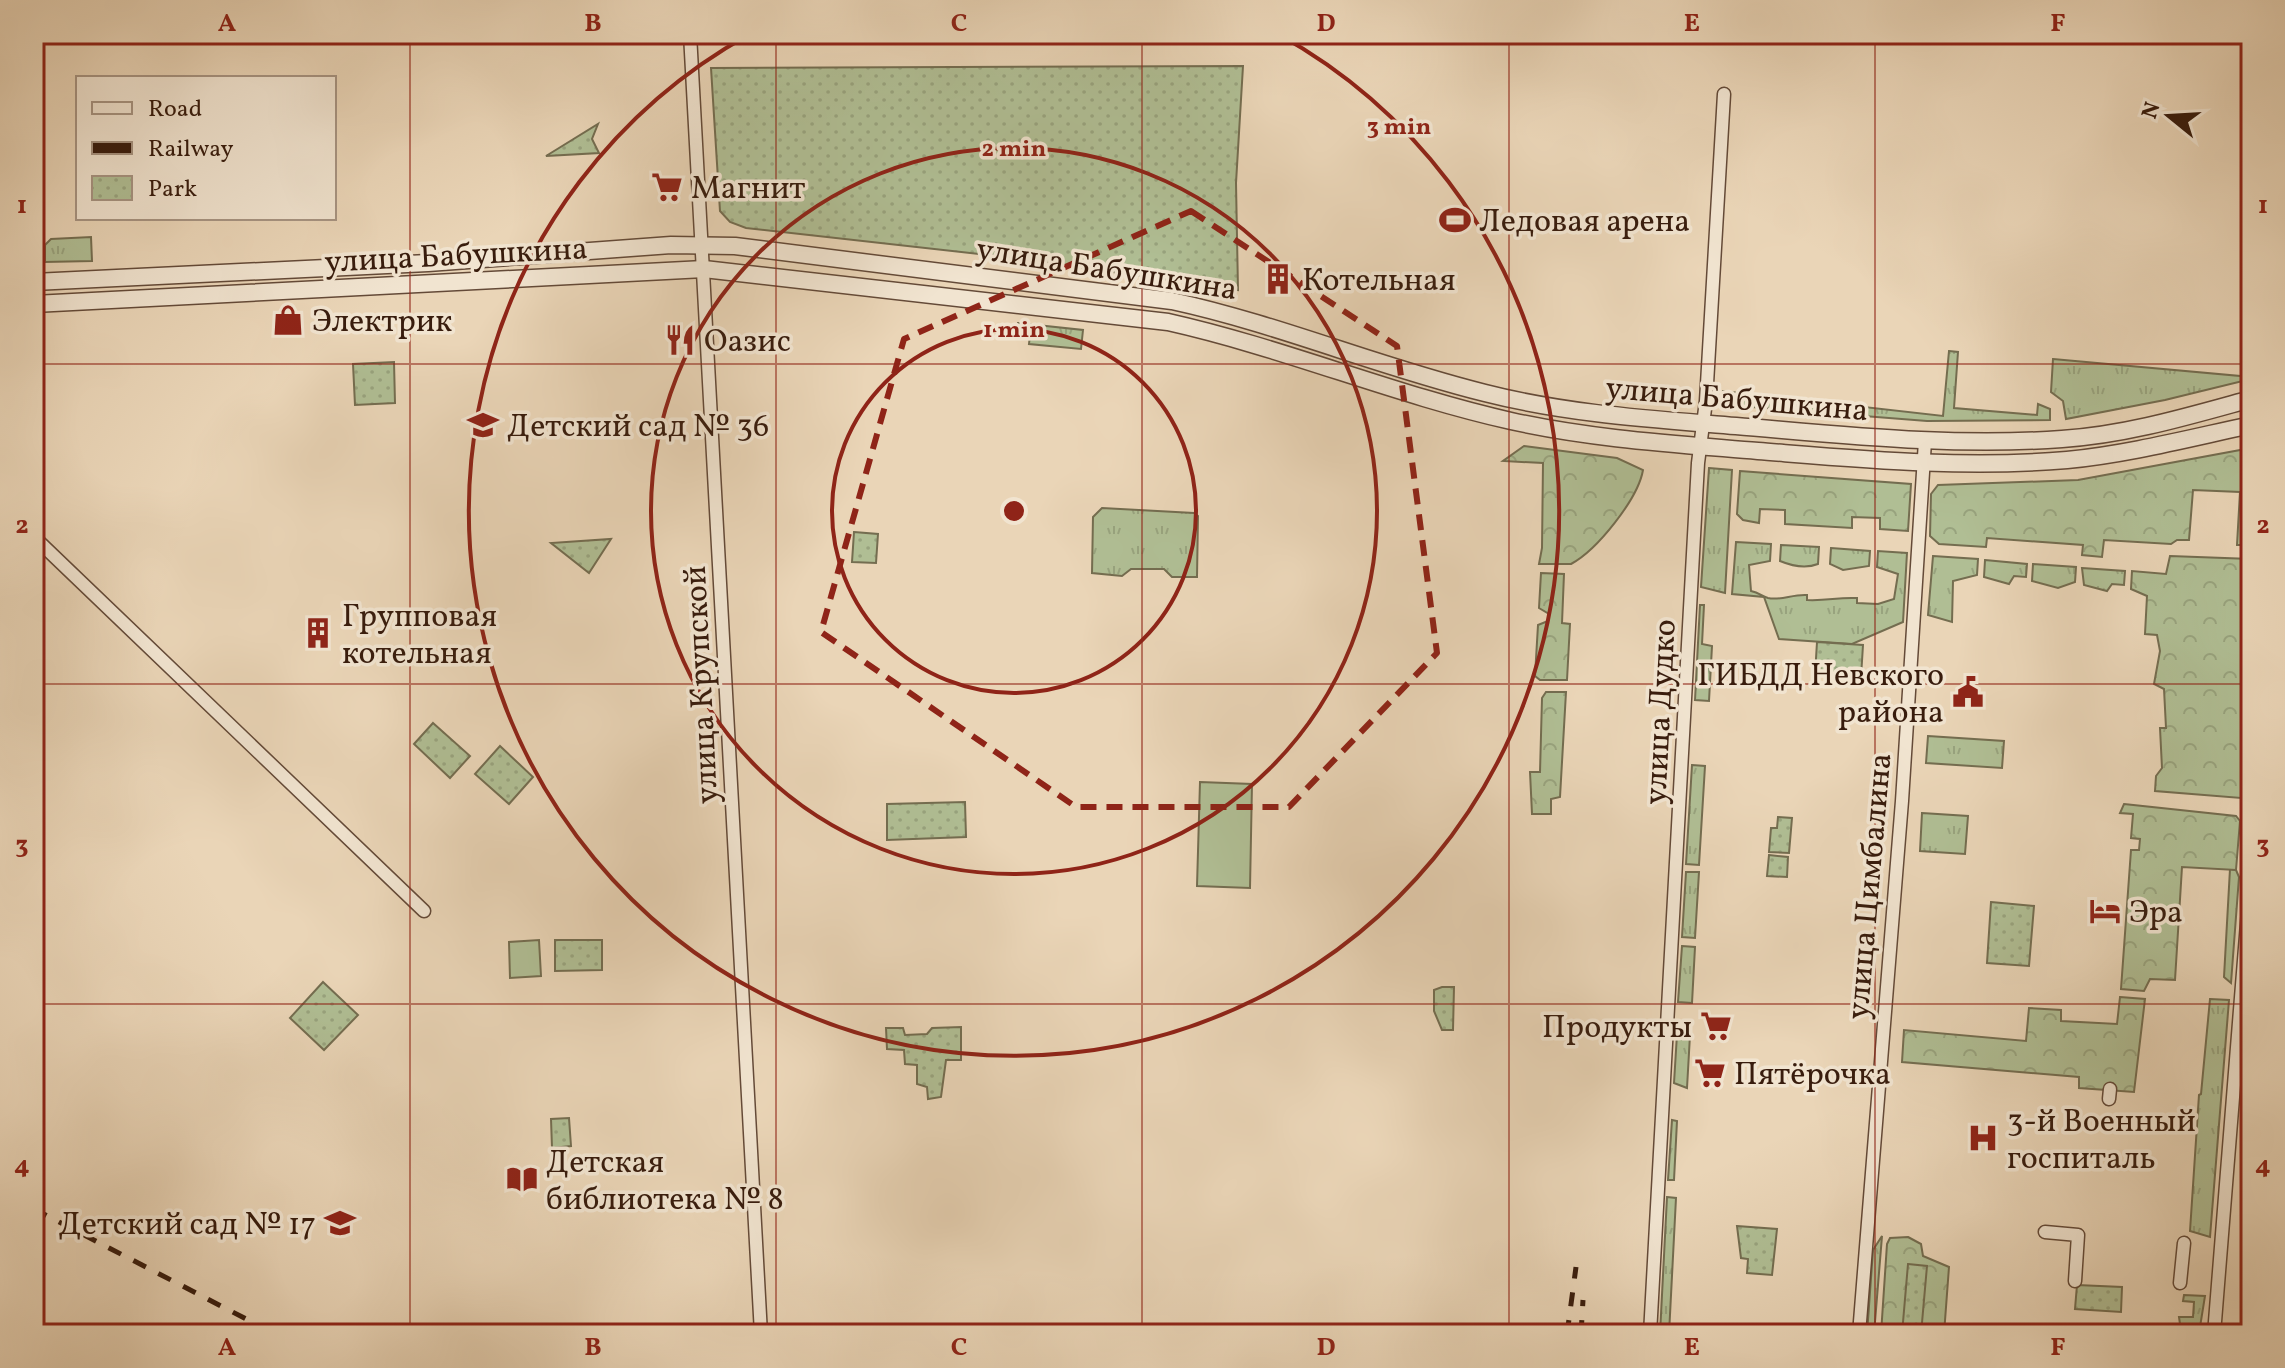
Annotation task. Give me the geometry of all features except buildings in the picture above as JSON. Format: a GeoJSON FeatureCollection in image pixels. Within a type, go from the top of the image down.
{"type":"FeatureCollection","features":[{"type":"Feature","properties":{"kind":"street","name":"улица Крупской"},"geometry":{"type":"LineString","coordinates":[[690,34],[761,1334]]}},
{"type":"Feature","properties":{"kind":"street","name":"улица Дудко"},"geometry":{"type":"LineString","coordinates":[[1650,1334],[1700,446],[1724,94]]}},
{"type":"Feature","properties":{"kind":"street","name":"улица Бабушкина"},"geometry":{"type":"LineString","coordinates":[[34,282],[428,263],[702,245],[1172,301],[1240,316],[1485,394],[1569,410],[1925,441],[2083,437],[2170,421],[2251,399]]}},
{"type":"Feature","properties":{"kind":"street","name":"улица Бабушкина"},"geometry":{"type":"LineString","coordinates":[[34,304],[704,269],[1168,322],[1233,336],[1433,401],[1512,421],[1700,446],[1924,462],[2086,458],[2251,425]]}},
{"type":"Feature","properties":{"kind":"street","name":"улица Цимбалина"},"geometry":{"type":"LineString","coordinates":[[1859,1334],[1902,801],[1925,441]]}},
{"type":"Feature","properties":{"kind":"street"},"geometry":{"type":"LineString","coordinates":[[34,537],[424,911]]}},
{"type":"Feature","properties":{"kind":"street"},"geometry":{"type":"LineString","coordinates":[[2214,1334],[2251,873]]}},
{"type":"Feature","properties":{"kind":"street"},"geometry":{"type":"LineString","coordinates":[[2045,1232],[2078,1235],[2075,1281]]}},
{"type":"Feature","properties":{"kind":"street"},"geometry":{"type":"LineString","coordinates":[[2180,1283],[2184,1243]]}},
{"type":"Feature","properties":{"kind":"highlighted area"},"geometry":{"type":"Polygon","coordinates":[[[1191,211],[1397,346],[1437,653],[1289,807],[1076,807],[821,632],[904,339],[1191,211]]]}},
{"type":"Feature","properties":{"kind":"green space"},"geometry":{"type":"Polygon","coordinates":[[[1243,66],[1236,183],[1238,290],[1015,258],[746,228],[730,222],[720,211],[711,68],[1243,66]]]}},
{"type":"Feature","properties":{"kind":"green space"},"geometry":{"type":"Polygon","coordinates":[[[598,124],[592,139],[599,153],[546,156],[598,124]]]}},
{"type":"Feature","properties":{"kind":"green space"},"geometry":{"type":"Polygon","coordinates":[[[91,237],[92,261],[45,262],[45,245],[51,239],[91,237]]]}},
{"type":"Feature","properties":{"kind":"green space"},"geometry":{"type":"Polygon","coordinates":[[[1018,323],[1083,330],[1081,349],[1029,344],[1030,335],[1017,333],[1018,323]]]}},
{"type":"Feature","properties":{"kind":"green space"},"geometry":{"type":"Polygon","coordinates":[[[1949,351],[1958,352],[1954,408],[2037,415],[2038,404],[2050,409],[2050,420],[1927,421],[1726,405],[1722,401],[1723,391],[1943,416],[1949,351]]]}},
{"type":"Feature","properties":{"kind":"green space"},"geometry":{"type":"Polygon","coordinates":[[[2053,359],[2251,379],[2066,419],[2063,401],[2051,392],[2053,359]]]}},
{"type":"Feature","properties":{"kind":"green space"},"geometry":{"type":"Polygon","coordinates":[[[394,362],[395,403],[355,405],[353,364],[394,362]]]}},
{"type":"Feature","properties":{"kind":"green space"},"geometry":{"type":"Polygon","coordinates":[[[1524,446],[1617,458],[1643,470],[1640,482],[1615,523],[1593,547],[1571,564],[1539,564],[1543,463],[1503,461],[1524,446]]]}},
{"type":"Feature","properties":{"kind":"green space"},"geometry":{"type":"Polygon","coordinates":[[[2251,448],[2251,545],[2237,545],[2240,492],[2193,490],[2189,540],[2177,540],[2171,544],[2104,540],[2102,557],[2082,555],[2083,545],[1987,538],[1986,547],[1939,544],[1930,536],[1931,494],[1938,485],[2078,480],[2251,448]]]}},
{"type":"Feature","properties":{"kind":"green space"},"geometry":{"type":"Polygon","coordinates":[[[1709,468],[1732,470],[1725,593],[1701,587],[1709,468]]]}},
{"type":"Feature","properties":{"kind":"green space"},"geometry":{"type":"Polygon","coordinates":[[[1740,471],[1911,484],[1908,531],[1880,529],[1880,518],[1852,517],[1852,528],[1785,524],[1785,510],[1760,509],[1759,523],[1743,520],[1737,514],[1740,471]]]}},
{"type":"Feature","properties":{"kind":"green space"},"geometry":{"type":"Polygon","coordinates":[[[1102,508],[1194,513],[1198,516],[1197,577],[1172,577],[1164,569],[1131,569],[1122,576],[1092,573],[1093,517],[1102,508]]]}},
{"type":"Feature","properties":{"kind":"green space"},"geometry":{"type":"Polygon","coordinates":[[[854,532],[878,534],[876,563],[852,562],[854,532]]]}},
{"type":"Feature","properties":{"kind":"green space"},"geometry":{"type":"Polygon","coordinates":[[[611,539],[589,573],[551,543],[611,539]]]}},
{"type":"Feature","properties":{"kind":"green space"},"geometry":{"type":"Polygon","coordinates":[[[1736,542],[1771,544],[1770,561],[1749,565],[1751,591],[1773,599],[1807,595],[1807,600],[1857,598],[1857,603],[1878,604],[1894,599],[1898,574],[1877,567],[1878,551],[1907,553],[1903,622],[1852,644],[1779,639],[1764,597],[1732,594],[1736,542]]]}},
{"type":"Feature","properties":{"kind":"green space"},"geometry":{"type":"Polygon","coordinates":[[[1781,545],[1819,547],[1818,564],[1799,566],[1780,561],[1781,545]]]}},
{"type":"Feature","properties":{"kind":"green space"},"geometry":{"type":"Polygon","coordinates":[[[1831,548],[1870,551],[1869,566],[1843,570],[1830,564],[1831,548]]]}},
{"type":"Feature","properties":{"kind":"green space"},"geometry":{"type":"Polygon","coordinates":[[[1933,556],[1978,559],[1977,575],[1953,581],[1952,622],[1928,615],[1933,556]]]}},
{"type":"Feature","properties":{"kind":"green space"},"geometry":{"type":"Polygon","coordinates":[[[2170,556],[2251,559],[2251,735],[2246,739],[2241,798],[2155,791],[2156,776],[2162,768],[2160,728],[2166,728],[2164,689],[2154,684],[2160,651],[2157,635],[2145,634],[2147,596],[2131,589],[2132,571],[2166,574],[2170,556]]]}},
{"type":"Feature","properties":{"kind":"green space"},"geometry":{"type":"Polygon","coordinates":[[[1985,560],[2027,564],[2026,577],[2014,576],[2009,584],[1984,577],[1985,560]]]}},
{"type":"Feature","properties":{"kind":"green space"},"geometry":{"type":"Polygon","coordinates":[[[2033,564],[2076,567],[2075,582],[2058,588],[2032,581],[2033,564]]]}},
{"type":"Feature","properties":{"kind":"green space"},"geometry":{"type":"Polygon","coordinates":[[[2082,568],[2125,571],[2124,585],[2112,584],[2107,591],[2084,585],[2082,568]]]}},
{"type":"Feature","properties":{"kind":"green space"},"geometry":{"type":"Polygon","coordinates":[[[1541,573],[1564,574],[1562,623],[1570,624],[1567,680],[1540,680],[1535,676],[1538,625],[1548,621],[1549,614],[1539,608],[1541,573]]]}},
{"type":"Feature","properties":{"kind":"green space"},"geometry":{"type":"Polygon","coordinates":[[[1700,605],[1704,605],[1702,644],[1712,646],[1709,701],[1695,700],[1700,605]]]}},
{"type":"Feature","properties":{"kind":"green space"},"geometry":{"type":"Polygon","coordinates":[[[1817,642],[1863,645],[1861,677],[1815,675],[1817,642]]]}},
{"type":"Feature","properties":{"kind":"green space"},"geometry":{"type":"Polygon","coordinates":[[[1546,692],[1566,692],[1560,797],[1551,799],[1551,814],[1532,814],[1530,772],[1540,772],[1542,698],[1546,692]]]}},
{"type":"Feature","properties":{"kind":"green space"},"geometry":{"type":"Polygon","coordinates":[[[433,723],[470,756],[450,778],[414,744],[433,723]]]}},
{"type":"Feature","properties":{"kind":"green space"},"geometry":{"type":"Polygon","coordinates":[[[1928,736],[2004,741],[2002,768],[1926,763],[1928,736]]]}},
{"type":"Feature","properties":{"kind":"green space"},"geometry":{"type":"Polygon","coordinates":[[[500,746],[533,777],[509,804],[475,774],[500,746]]]}},
{"type":"Feature","properties":{"kind":"green space"},"geometry":{"type":"Polygon","coordinates":[[[1692,765],[1705,766],[1699,865],[1686,864],[1692,765]]]}},
{"type":"Feature","properties":{"kind":"green space"},"geometry":{"type":"Polygon","coordinates":[[[1200,782],[1252,784],[1250,888],[1197,886],[1200,782]]]}},
{"type":"Feature","properties":{"kind":"green space"},"geometry":{"type":"Polygon","coordinates":[[[965,802],[966,837],[887,840],[887,804],[965,802]]]}},
{"type":"Feature","properties":{"kind":"green space"},"geometry":{"type":"Polygon","coordinates":[[[2124,804],[2236,816],[2240,821],[2236,870],[2182,867],[2175,980],[2150,979],[2144,991],[2121,989],[2131,850],[2139,850],[2140,839],[2131,838],[2133,814],[2120,813],[2124,804]]]}},
{"type":"Feature","properties":{"kind":"green space"},"geometry":{"type":"Polygon","coordinates":[[[1922,813],[1968,816],[1965,854],[1920,851],[1922,813]]]}},
{"type":"Feature","properties":{"kind":"green space"},"geometry":{"type":"Polygon","coordinates":[[[1778,817],[1792,818],[1789,853],[1769,852],[1771,828],[1777,828],[1778,817]]]}},
{"type":"Feature","properties":{"kind":"green space"},"geometry":{"type":"Polygon","coordinates":[[[1769,855],[1788,857],[1787,877],[1767,876],[1769,855]]]}},
{"type":"Feature","properties":{"kind":"green space"},"geometry":{"type":"Polygon","coordinates":[[[2230,869],[2236,870],[2239,877],[2231,983],[2224,977],[2230,869]]]}},
{"type":"Feature","properties":{"kind":"green space"},"geometry":{"type":"Polygon","coordinates":[[[1686,872],[1699,872],[1695,938],[1682,937],[1686,872]]]}},
{"type":"Feature","properties":{"kind":"green space"},"geometry":{"type":"Polygon","coordinates":[[[1991,902],[2034,906],[2029,966],[1987,963],[1991,902]]]}},
{"type":"Feature","properties":{"kind":"green space"},"geometry":{"type":"Polygon","coordinates":[[[539,940],[541,976],[510,978],[509,942],[539,940]]]}},
{"type":"Feature","properties":{"kind":"green space"},"geometry":{"type":"Polygon","coordinates":[[[555,940],[602,940],[602,970],[555,971],[555,940]]]}},
{"type":"Feature","properties":{"kind":"green space"},"geometry":{"type":"Polygon","coordinates":[[[1682,946],[1695,947],[1692,1003],[1678,1002],[1682,946]]]}},
{"type":"Feature","properties":{"kind":"green space"},"geometry":{"type":"Polygon","coordinates":[[[323,982],[358,1015],[324,1050],[290,1018],[323,982]]]}},
{"type":"Feature","properties":{"kind":"green space"},"geometry":{"type":"Polygon","coordinates":[[[1454,987],[1453,1030],[1442,1030],[1434,1011],[1434,990],[1454,987]]]}},
{"type":"Feature","properties":{"kind":"green space"},"geometry":{"type":"Polygon","coordinates":[[[2120,997],[2145,999],[2134,1092],[2079,1088],[2079,1077],[1902,1062],[1904,1030],[2026,1041],[2029,1008],[2061,1010],[2061,1021],[2117,1024],[2120,997]]]}},
{"type":"Feature","properties":{"kind":"green space"},"geometry":{"type":"Polygon","coordinates":[[[2210,999],[2229,1000],[2210,1237],[2190,1231],[2199,1095],[2210,999]]]}},
{"type":"Feature","properties":{"kind":"green space"},"geometry":{"type":"Polygon","coordinates":[[[961,1027],[961,1060],[946,1060],[941,1097],[928,1099],[927,1087],[917,1084],[917,1065],[905,1064],[904,1050],[887,1049],[886,1028],[903,1028],[905,1035],[927,1034],[932,1028],[961,1027]]]}},
{"type":"Feature","properties":{"kind":"green space"},"geometry":{"type":"Polygon","coordinates":[[[1677,1034],[1690,1035],[1687,1088],[1674,1083],[1677,1034]]]}},
{"type":"Feature","properties":{"kind":"green space"},"geometry":{"type":"Polygon","coordinates":[[[569,1118],[571,1146],[552,1148],[551,1119],[569,1118]]]}},
{"type":"Feature","properties":{"kind":"green space"},"geometry":{"type":"Polygon","coordinates":[[[1672,1120],[1677,1121],[1674,1180],[1668,1180],[1672,1120]]]}},
{"type":"Feature","properties":{"kind":"green space"},"geometry":{"type":"Polygon","coordinates":[[[1667,1197],[1676,1198],[1669,1334],[1660,1334],[1667,1197]]]}},
{"type":"Feature","properties":{"kind":"green space"},"geometry":{"type":"Polygon","coordinates":[[[1737,1226],[1777,1229],[1772,1275],[1747,1273],[1748,1259],[1741,1258],[1737,1226]]]}},
{"type":"Feature","properties":{"kind":"green space"},"geometry":{"type":"Polygon","coordinates":[[[1882,1236],[1874,1334],[1867,1334],[1873,1250],[1882,1236]]]}},
{"type":"Feature","properties":{"kind":"green space"},"geometry":{"type":"Polygon","coordinates":[[[1908,1237],[1921,1244],[1923,1256],[1949,1267],[1944,1334],[1881,1334],[1887,1244],[1890,1238],[1908,1237]]]}},
{"type":"Feature","properties":{"kind":"green space"},"geometry":{"type":"Polygon","coordinates":[[[1908,1264],[1927,1266],[1921,1334],[1902,1334],[1908,1264]]]}},
{"type":"Feature","properties":{"kind":"green space"},"geometry":{"type":"Polygon","coordinates":[[[2077,1285],[2122,1287],[2121,1312],[2075,1309],[2077,1285]]]}},
{"type":"Feature","properties":{"kind":"green space"},"geometry":{"type":"Polygon","coordinates":[[[2184,1295],[2205,1296],[2200,1327],[2180,1324],[2179,1317],[2193,1317],[2194,1302],[2183,1301],[2184,1295]]]}},
{"type":"Feature","properties":{"kind":"railway"},"geometry":{"type":"LineString","coordinates":[[34,1209],[250,1321],[269,1334]]}},
{"type":"Feature","properties":{"kind":"railway"},"geometry":{"type":"LineString","coordinates":[[1567,1334],[1576,1267]]}},
{"type":"Feature","properties":{"kind":"railway"},"geometry":{"type":"LineString","coordinates":[[1581,1334],[1583,1300]]}},
{"type":"Feature","properties":{"kind":"place","name":"Магнит"},"geometry":{"type":"Point","coordinates":[667,187]}},
{"type":"Feature","properties":{"kind":"place","name":"Ледовая арена"},"geometry":{"type":"Point","coordinates":[1455,220]}},
{"type":"Feature","properties":{"kind":"place","name":"Котельная"},"geometry":{"type":"Point","coordinates":[1278,279]}},
{"type":"Feature","properties":{"kind":"place","name":"Электрик"},"geometry":{"type":"Point","coordinates":[288,320]}},
{"type":"Feature","properties":{"kind":"place","name":"Оазис"},"geometry":{"type":"Point","coordinates":[680,340]}},
{"type":"Feature","properties":{"kind":"place","name":"Детский сад № 36"},"geometry":{"type":"Point","coordinates":[483,425]}},
{"type":"Feature","properties":{"kind":"place","name":"Групповая котельная"},"geometry":{"type":"Point","coordinates":[318,633]}},
{"type":"Feature","properties":{"kind":"place","name":"ГИБДД Невского района"},"geometry":{"type":"Point","coordinates":[1968,692]}},
{"type":"Feature","properties":{"kind":"place","name":"Эра"},"geometry":{"type":"Point","coordinates":[2105,911]}},
{"type":"Feature","properties":{"kind":"place","name":"Продукты"},"geometry":{"type":"Point","coordinates":[1716,1026]}},
{"type":"Feature","properties":{"kind":"place","name":"Пятёрочка"},"geometry":{"type":"Point","coordinates":[1710,1073]}},
{"type":"Feature","properties":{"kind":"place","name":"3-й Военный госпиталь"},"geometry":{"type":"Point","coordinates":[1983,1138]}},
{"type":"Feature","properties":{"kind":"place","name":"Детская библиотека № 8"},"geometry":{"type":"Point","coordinates":[522,1179]}},
{"type":"Feature","properties":{"kind":"place","name":"Детский сад № 17"},"geometry":{"type":"Point","coordinates":[340,1223]}}]}
